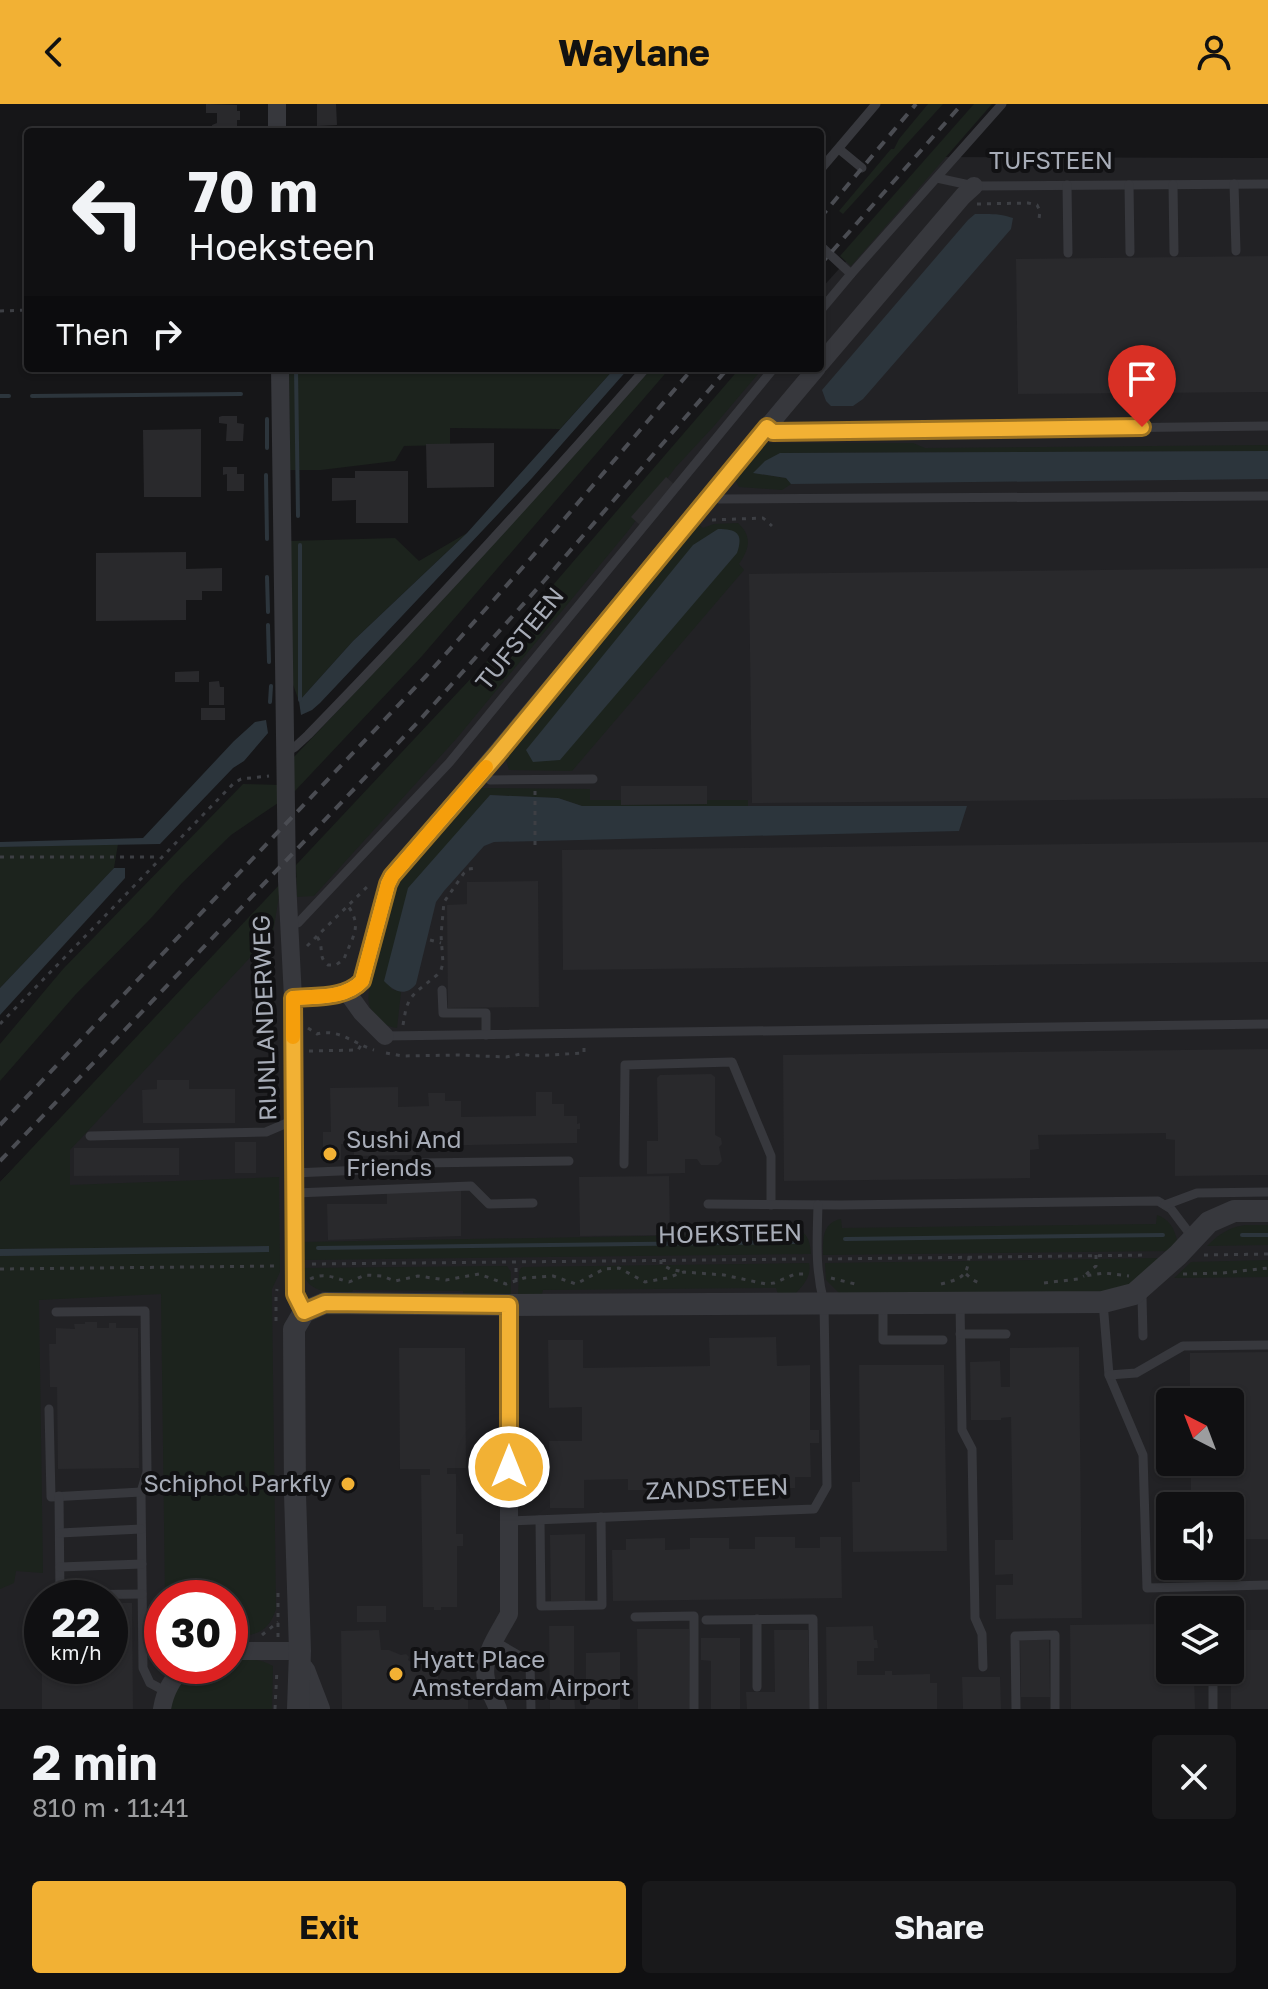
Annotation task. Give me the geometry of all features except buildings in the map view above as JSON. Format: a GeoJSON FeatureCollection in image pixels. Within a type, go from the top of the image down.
{"type":"FeatureCollection","features":[{"type":"Feature","properties":{"kind":"street"},"geometry":{"type":"LineString","coordinates":[[277,104],[277,128]]}},
{"type":"Feature","properties":{"kind":"street","name":"TUFSTEEN"},"geometry":{"type":"LineString","coordinates":[[824,359],[968,191]]}},
{"type":"Feature","properties":{"kind":"street","name":"RIJNLANDERWEG"},"geometry":{"type":"LineString","coordinates":[[280,372],[287,895],[293,998],[295,1193],[289,1265],[295,1294],[304,1312],[294,1329],[293,1655],[298,1709]]}},
{"type":"Feature","properties":{"kind":"street","name":"TUFSTEEN"},"geometry":{"type":"LineString","coordinates":[[347,992],[362,981],[392,876],[813,372]]}},
{"type":"Feature","properties":{"kind":"street"},"geometry":{"type":"LineString","coordinates":[[293,998],[347,992],[362,1013],[394,1032]]}},
{"type":"Feature","properties":{"kind":"street"},"geometry":{"type":"LineString","coordinates":[[304,1312],[325,1303],[1103,1302],[1134,1294],[1209,1222],[1234,1211],[1268,1211]]}},
{"type":"Feature","properties":{"kind":"street"},"geometry":{"type":"LineString","coordinates":[[498,1709],[485,1678],[486,1663],[494,1641],[509,1614],[509,1305]]}},
{"type":"Feature","properties":{"kind":"street"},"geometry":{"type":"LineString","coordinates":[[248,1652],[293,1655]]}},
{"type":"Feature","properties":{"kind":"street","name":"RIJNLANDERWEG"},"geometry":{"type":"LineString","coordinates":[[293,1655],[319,1709]]}},
{"type":"Feature","properties":{"kind":"lane"},"geometry":{"type":"LineString","coordinates":[[824,166],[876,104]]}},
{"type":"Feature","properties":{"kind":"lane","name":"TUFSTEEN"},"geometry":{"type":"LineString","coordinates":[[824,306],[1002,104]]}},
{"type":"Feature","properties":{"kind":"lane"},"geometry":{"type":"LineString","coordinates":[[839,149],[862,168]]}},
{"type":"Feature","properties":{"kind":"lane"},"geometry":{"type":"LineString","coordinates":[[937,178],[968,191]]}},
{"type":"Feature","properties":{"kind":"lane"},"geometry":{"type":"LineString","coordinates":[[1234,184],[1236,251]]}},
{"type":"Feature","properties":{"kind":"lane","name":"TUFSTEEN"},"geometry":{"type":"LineString","coordinates":[[968,191],[1067,185],[1268,184]]}},
{"type":"Feature","properties":{"kind":"lane"},"geometry":{"type":"LineString","coordinates":[[1067,185],[1068,253]]}},
{"type":"Feature","properties":{"kind":"lane"},"geometry":{"type":"LineString","coordinates":[[1129,185],[1130,252]]}},
{"type":"Feature","properties":{"kind":"lane"},"geometry":{"type":"LineString","coordinates":[[1173,185],[1174,252]]}},
{"type":"Feature","properties":{"kind":"lane"},"geometry":{"type":"LineString","coordinates":[[824,249],[851,274]]}},
{"type":"Feature","properties":{"kind":"lane"},"geometry":{"type":"LineString","coordinates":[[286,752],[302,741],[389,653],[642,372]]}},
{"type":"Feature","properties":{"kind":"lane","name":"TUFSTEEN"},"geometry":{"type":"LineString","coordinates":[[289,920],[298,923],[449,763],[771,372]]}},
{"type":"Feature","properties":{"kind":"lane"},"geometry":{"type":"LineString","coordinates":[[767,427],[773,432],[1268,426]]}},
{"type":"Feature","properties":{"kind":"lane"},"geometry":{"type":"LineString","coordinates":[[712,493],[719,499],[1268,496]]}},
{"type":"Feature","properties":{"kind":"lane"},"geometry":{"type":"LineString","coordinates":[[481,773],[490,780],[593,779]]}},
{"type":"Feature","properties":{"kind":"lane"},"geometry":{"type":"LineString","coordinates":[[442,990],[443,1013],[486,1013],[486,1035]]}},
{"type":"Feature","properties":{"kind":"lane"},"geometry":{"type":"LineString","coordinates":[[394,1032],[486,1035],[1268,1024]]}},
{"type":"Feature","properties":{"kind":"lane"},"geometry":{"type":"LineString","coordinates":[[624,1164],[625,1065],[732,1062],[771,1156],[771,1205]]}},
{"type":"Feature","properties":{"kind":"lane"},"geometry":{"type":"LineString","coordinates":[[90,1136],[266,1132],[294,1122]]}},
{"type":"Feature","properties":{"kind":"lane"},"geometry":{"type":"LineString","coordinates":[[294,1173],[408,1168],[420,1163],[569,1161]]}},
{"type":"Feature","properties":{"kind":"lane"},"geometry":{"type":"LineString","coordinates":[[295,1193],[471,1186],[489,1204],[533,1203]]}},
{"type":"Feature","properties":{"kind":"lane"},"geometry":{"type":"LineString","coordinates":[[1165,1205],[1197,1193],[1268,1192]]}},
{"type":"Feature","properties":{"kind":"lane"},"geometry":{"type":"LineString","coordinates":[[708,1204],[1158,1201],[1171,1209],[1185,1246]]}},
{"type":"Feature","properties":{"kind":"lane"},"geometry":{"type":"LineString","coordinates":[[818,1205],[818,1276],[824,1303]]}},
{"type":"Feature","properties":{"kind":"lane"},"geometry":{"type":"LineString","coordinates":[[1142,1297],[1143,1336]]}},
{"type":"Feature","properties":{"kind":"lane"},"geometry":{"type":"LineString","coordinates":[[1103,1302],[1109,1375],[1143,1455],[1147,1588],[1268,1585]]}},
{"type":"Feature","properties":{"kind":"lane","name":"ZANDSTEEN"},"geometry":{"type":"LineString","coordinates":[[509,1521],[814,1509],[827,1486],[824,1303]]}},
{"type":"Feature","properties":{"kind":"lane"},"geometry":{"type":"LineString","coordinates":[[883,1303],[883,1340],[943,1340]]}},
{"type":"Feature","properties":{"kind":"lane"},"geometry":{"type":"LineString","coordinates":[[960,1303],[962,1430],[972,1449],[975,1618],[982,1634],[983,1667]]}},
{"type":"Feature","properties":{"kind":"lane"},"geometry":{"type":"LineString","coordinates":[[56,1312],[145,1311],[147,1472],[141,1492],[143,1668],[163,1700]]}},
{"type":"Feature","properties":{"kind":"lane"},"geometry":{"type":"LineString","coordinates":[[960,1334],[1006,1334]]}},
{"type":"Feature","properties":{"kind":"lane"},"geometry":{"type":"LineString","coordinates":[[1109,1375],[1136,1373],[1183,1346],[1268,1345]]}},
{"type":"Feature","properties":{"kind":"lane"},"geometry":{"type":"LineString","coordinates":[[49,1409],[51,1497],[141,1492]]}},
{"type":"Feature","properties":{"kind":"lane"},"geometry":{"type":"LineString","coordinates":[[59,1496],[60,1595],[142,1594]]}},
{"type":"Feature","properties":{"kind":"lane"},"geometry":{"type":"LineString","coordinates":[[540,1520],[541,1606],[602,1605],[601,1517]]}},
{"type":"Feature","properties":{"kind":"lane"},"geometry":{"type":"LineString","coordinates":[[60,1533],[141,1529]]}},
{"type":"Feature","properties":{"kind":"lane"},"geometry":{"type":"LineString","coordinates":[[60,1567],[142,1564]]}},
{"type":"Feature","properties":{"kind":"lane"},"geometry":{"type":"LineString","coordinates":[[635,1617],[694,1616],[694,1709]]}},
{"type":"Feature","properties":{"kind":"lane"},"geometry":{"type":"LineString","coordinates":[[757,1619],[757,1687]]}},
{"type":"Feature","properties":{"kind":"lane"},"geometry":{"type":"LineString","coordinates":[[706,1620],[813,1619],[814,1709]]}},
{"type":"Feature","properties":{"kind":"lane"},"geometry":{"type":"LineString","coordinates":[[1016,1709],[1015,1636],[1055,1635],[1055,1709]]}},
{"type":"Feature","properties":{"kind":"lane"},"geometry":{"type":"LineString","coordinates":[[494,1641],[530,1662],[531,1709]]}},
{"type":"Feature","properties":{"kind":"lane"},"geometry":{"type":"LineString","coordinates":[[1213,1684],[1213,1709]]}},
{"type":"Feature","properties":{"kind":"path"},"geometry":{"type":"LineString","coordinates":[[968,191],[972,204],[1037,205],[1039,219]]}},
{"type":"Feature","properties":{"kind":"path"},"geometry":{"type":"LineString","coordinates":[[0,311],[24,310]]}},
{"type":"Feature","properties":{"kind":"path"},"geometry":{"type":"LineString","coordinates":[[693,516],[705,524],[717,519],[763,518],[772,526]]}},
{"type":"Feature","properties":{"kind":"path"},"geometry":{"type":"LineString","coordinates":[[0,1024],[233,784],[241,779],[286,776]]}},
{"type":"Feature","properties":{"kind":"path"},"geometry":{"type":"LineString","coordinates":[[535,787],[535,847]]}},
{"type":"Feature","properties":{"kind":"path"},"geometry":{"type":"LineString","coordinates":[[0,857],[161,857]]}},
{"type":"Feature","properties":{"kind":"path"},"geometry":{"type":"LineString","coordinates":[[394,1032],[410,999],[441,970],[444,902],[464,873],[477,868]]}},
{"type":"Feature","properties":{"kind":"path"},"geometry":{"type":"LineString","coordinates":[[317,937],[324,962],[328,965],[341,962],[357,927],[348,906]]}},
{"type":"Feature","properties":{"kind":"path"},"geometry":{"type":"LineString","coordinates":[[430,940],[441,943]]}},
{"type":"Feature","properties":{"kind":"path"},"geometry":{"type":"LineString","coordinates":[[293,1027],[305,1026],[317,1034],[336,1033],[361,1045],[402,1056],[565,1055],[584,1053],[584,1043]]}},
{"type":"Feature","properties":{"kind":"path"},"geometry":{"type":"LineString","coordinates":[[293,1053],[358,1050],[361,1045]]}},
{"type":"Feature","properties":{"kind":"path"},"geometry":{"type":"LineString","coordinates":[[402,1048],[402,1056]]}},
{"type":"Feature","properties":{"kind":"path","name":"HOEKSTEEN"},"geometry":{"type":"LineString","coordinates":[[0,1269],[817,1259],[1185,1246],[1268,1254]]}},
{"type":"Feature","properties":{"kind":"path"},"geometry":{"type":"LineString","coordinates":[[936,1285],[966,1274],[969,1256]]}},
{"type":"Feature","properties":{"kind":"path"},"geometry":{"type":"LineString","coordinates":[[661,1260],[664,1266],[684,1272],[724,1275],[766,1284],[800,1273],[863,1286]]}},
{"type":"Feature","properties":{"kind":"path"},"geometry":{"type":"LineString","coordinates":[[516,1262],[516,1282]]}},
{"type":"Feature","properties":{"kind":"path"},"geometry":{"type":"LineString","coordinates":[[310,1279],[324,1275],[349,1282],[372,1275],[395,1281],[418,1276],[446,1280],[479,1274],[506,1284],[524,1278],[553,1276],[576,1284],[604,1269],[619,1268],[645,1282],[684,1272]]}},
{"type":"Feature","properties":{"kind":"path"},"geometry":{"type":"LineString","coordinates":[[275,1709],[293,1655]]}},
{"type":"Feature","properties":{"kind":"shaded area"},"geometry":{"type":"Polygon","coordinates":[[[928,104],[943,104],[843,214],[839,211],[894,149],[928,104]]]}},
{"type":"Feature","properties":{"kind":"shaded area"},"geometry":{"type":"Polygon","coordinates":[[[974,104],[992,104],[851,266],[840,256],[974,104]]]}},
{"type":"Feature","properties":{"kind":"shaded area"},"geometry":{"type":"Polygon","coordinates":[[[940,157],[1268,158],[1268,1709],[0,1709],[0,1182],[288,887],[749,372],[824,372],[824,286],[940,157]]]}},
{"type":"Feature","properties":{"kind":"shaded area"},"geometry":{"type":"Polygon","coordinates":[[[975,214],[1013,218],[1011,229],[863,399],[853,406],[831,406],[822,390],[975,214]]]}},
{"type":"Feature","properties":{"kind":"shaded area"},"geometry":{"type":"Polygon","coordinates":[[[289,372],[611,372],[560,429],[450,428],[450,445],[404,446],[395,461],[321,470],[290,470],[289,372]]]}},
{"type":"Feature","properties":{"kind":"shaded area"},"geometry":{"type":"Polygon","coordinates":[[[611,372],[625,372],[532,478],[320,703],[301,715],[299,701],[353,641],[467,533],[611,372]]]}},
{"type":"Feature","properties":{"kind":"shaded area"},"geometry":{"type":"Polygon","coordinates":[[[648,372],[667,372],[422,656],[294,792],[292,759],[434,609],[648,372]]]}},
{"type":"Feature","properties":{"kind":"shaded area"},"geometry":{"type":"Polygon","coordinates":[[[737,372],[760,372],[675,468],[628,531],[457,738],[314,896],[297,897],[296,865],[491,657],[737,372]]]}},
{"type":"Feature","properties":{"kind":"shaded area"},"geometry":{"type":"Polygon","coordinates":[[[764,443],[913,443],[925,448],[1268,445],[1268,451],[780,453],[754,473],[786,478],[791,484],[782,490],[739,487],[734,478],[764,443]]]}},
{"type":"Feature","properties":{"kind":"shaded area"},"geometry":{"type":"Polygon","coordinates":[[[1268,451],[1268,479],[791,484],[786,478],[753,473],[765,461],[780,453],[1268,451]]]}},
{"type":"Feature","properties":{"kind":"shaded area"},"geometry":{"type":"Polygon","coordinates":[[[697,523],[703,528],[714,524],[738,523],[743,528],[747,547],[739,564],[744,570],[572,771],[509,770],[505,757],[697,523]]]}},
{"type":"Feature","properties":{"kind":"shaded area"},"geometry":{"type":"Polygon","coordinates":[[[718,529],[737,534],[740,541],[737,553],[560,760],[533,762],[526,750],[693,545],[718,529]]]}},
{"type":"Feature","properties":{"kind":"shaded area"},"geometry":{"type":"Polygon","coordinates":[[[467,533],[353,641],[299,701],[291,679],[290,541],[395,538],[419,561],[467,533]]]}},
{"type":"Feature","properties":{"kind":"shaded area"},"geometry":{"type":"Polygon","coordinates":[[[266,720],[268,733],[160,844],[0,847],[0,842],[143,838],[234,741],[255,722],[266,720]]]}},
{"type":"Feature","properties":{"kind":"shaded area"},"geometry":{"type":"Polygon","coordinates":[[[243,784],[281,785],[281,801],[231,835],[182,883],[76,994],[0,1081],[0,1044],[63,969],[243,784]]]}},
{"type":"Feature","properties":{"kind":"shaded area"},"geometry":{"type":"Polygon","coordinates":[[[477,789],[590,789],[590,800],[748,800],[748,806],[582,806],[558,798],[490,795],[391,989],[401,992],[397,1028],[388,1026],[373,1013],[369,994],[394,891],[477,789]]]}},
{"type":"Feature","properties":{"kind":"shaded area"},"geometry":{"type":"Polygon","coordinates":[[[490,795],[558,798],[582,806],[967,806],[959,831],[494,842],[484,846],[436,902],[416,984],[408,991],[396,990],[384,981],[408,888],[490,795]]]}},
{"type":"Feature","properties":{"kind":"shaded area"},"geometry":{"type":"Polygon","coordinates":[[[118,844],[114,868],[0,988],[0,847],[118,844]]]}},
{"type":"Feature","properties":{"kind":"shaded area"},"geometry":{"type":"Polygon","coordinates":[[[114,868],[125,868],[125,878],[0,1015],[0,988],[114,868]]]}},
{"type":"Feature","properties":{"kind":"shaded area"},"geometry":{"type":"Polygon","coordinates":[[[281,883],[273,933],[70,1150],[70,1185],[279,1177],[280,1272],[272,1289],[276,1609],[269,1624],[259,1632],[248,1635],[248,1580],[165,1580],[161,1294],[39,1300],[43,1573],[16,1571],[14,1583],[0,1589],[0,1256],[269,1251],[268,1246],[0,1249],[0,1182],[281,883]]]}},
{"type":"Feature","properties":{"kind":"shaded area"},"geometry":{"type":"Polygon","coordinates":[[[1157,1215],[1168,1222],[1176,1236],[1177,1240],[1169,1251],[823,1255],[827,1228],[841,1219],[842,1228],[1156,1224],[1157,1215]]]}},
{"type":"Feature","properties":{"kind":"shaded area"},"geometry":{"type":"Polygon","coordinates":[[[1245,1225],[1268,1225],[1268,1245],[1207,1246],[1224,1232],[1245,1225]]]}},
{"type":"Feature","properties":{"kind":"shaded area"},"geometry":{"type":"Polygon","coordinates":[[[796,1230],[808,1238],[811,1254],[301,1260],[302,1242],[757,1234],[796,1230]]]}},
{"type":"Feature","properties":{"kind":"shaded area"},"geometry":{"type":"Polygon","coordinates":[[[269,1246],[269,1252],[0,1256],[0,1249],[269,1246]]]}},
{"type":"Feature","properties":{"kind":"shaded area"},"geometry":{"type":"Polygon","coordinates":[[[1162,1258],[1124,1291],[840,1294],[826,1280],[825,1263],[1162,1258]]]}},
{"type":"Feature","properties":{"kind":"shaded area"},"geometry":{"type":"Polygon","coordinates":[[[1268,1260],[1268,1277],[1174,1278],[1191,1262],[1268,1260]]]}},
{"type":"Feature","properties":{"kind":"shaded area"},"geometry":{"type":"Polygon","coordinates":[[[809,1263],[808,1276],[794,1295],[778,1294],[776,1288],[543,1290],[541,1298],[518,1298],[519,1271],[522,1267],[809,1263]]]}},
{"type":"Feature","properties":{"kind":"shaded area"},"geometry":{"type":"Polygon","coordinates":[[[507,1266],[511,1272],[511,1298],[464,1298],[463,1291],[328,1292],[308,1283],[302,1268],[507,1266]]]}},
{"type":"Feature","properties":{"kind":"shaded area"},"geometry":{"type":"Polygon","coordinates":[[[248,1659],[273,1666],[272,1709],[169,1709],[180,1684],[248,1684],[248,1659]]]}},
{"type":"Feature","properties":{"kind":"waterway"},"geometry":{"type":"LineString","coordinates":[[296,372],[298,516]]}},
{"type":"Feature","properties":{"kind":"waterway"},"geometry":{"type":"LineString","coordinates":[[32,396],[241,394]]}},
{"type":"Feature","properties":{"kind":"waterway"},"geometry":{"type":"LineString","coordinates":[[0,396],[9,396]]}},
{"type":"Feature","properties":{"kind":"waterway"},"geometry":{"type":"LineString","coordinates":[[267,419],[267,448]]}},
{"type":"Feature","properties":{"kind":"waterway"},"geometry":{"type":"LineString","coordinates":[[266,475],[267,539]]}},
{"type":"Feature","properties":{"kind":"waterway"},"geometry":{"type":"LineString","coordinates":[[300,545],[300,700]]}},
{"type":"Feature","properties":{"kind":"waterway"},"geometry":{"type":"LineString","coordinates":[[267,577],[268,612]]}},
{"type":"Feature","properties":{"kind":"waterway"},"geometry":{"type":"LineString","coordinates":[[268,625],[269,662]]}},
{"type":"Feature","properties":{"kind":"waterway"},"geometry":{"type":"LineString","coordinates":[[270,702],[271,686]]}},
{"type":"Feature","properties":{"kind":"waterway"},"geometry":{"type":"LineString","coordinates":[[845,1239],[1163,1235]]}},
{"type":"Feature","properties":{"kind":"waterway"},"geometry":{"type":"LineString","coordinates":[[1242,1235],[1268,1235]]}},
{"type":"Feature","properties":{"kind":"waterway"},"geometry":{"type":"LineString","coordinates":[[318,1248],[796,1242]]}},
{"type":"Feature","properties":{"kind":"railway"},"geometry":{"type":"LineString","coordinates":[[824,213],[916,104]]}},
{"type":"Feature","properties":{"kind":"railway"},"geometry":{"type":"LineString","coordinates":[[824,260],[962,104]]}},
{"type":"Feature","properties":{"kind":"railway"},"geometry":{"type":"LineString","coordinates":[[0,1125],[427,675],[690,372]]}},
{"type":"Feature","properties":{"kind":"railway"},"geometry":{"type":"LineString","coordinates":[[0,1161],[418,722],[725,372]]}},
{"type":"Feature","properties":{"kind":"slow traffic"},"geometry":{"type":"LineString","coordinates":[[293,1037],[293,998],[347,992],[362,981],[392,876],[486,767]]}},
{"type":"Feature","properties":{"kind":"place","name":"Sushi And Friends"},"geometry":{"type":"Point","coordinates":[330,1154]}},
{"type":"Feature","properties":{"kind":"place","name":"Schiphol Parkfly"},"geometry":{"type":"Point","coordinates":[348,1484]}},
{"type":"Feature","properties":{"kind":"place","name":"Hyatt Place Amsterdam Airport"},"geometry":{"type":"Point","coordinates":[396,1674]}},
{"type":"Feature","properties":{"kind":"route"},"geometry":{"type":"LineString","coordinates":[[509,1467],[509,1305],[325,1303],[304,1312],[295,1294],[293,998],[347,992],[362,981],[392,876],[497,755],[767,427],[773,432],[1142,427]]}}]}
